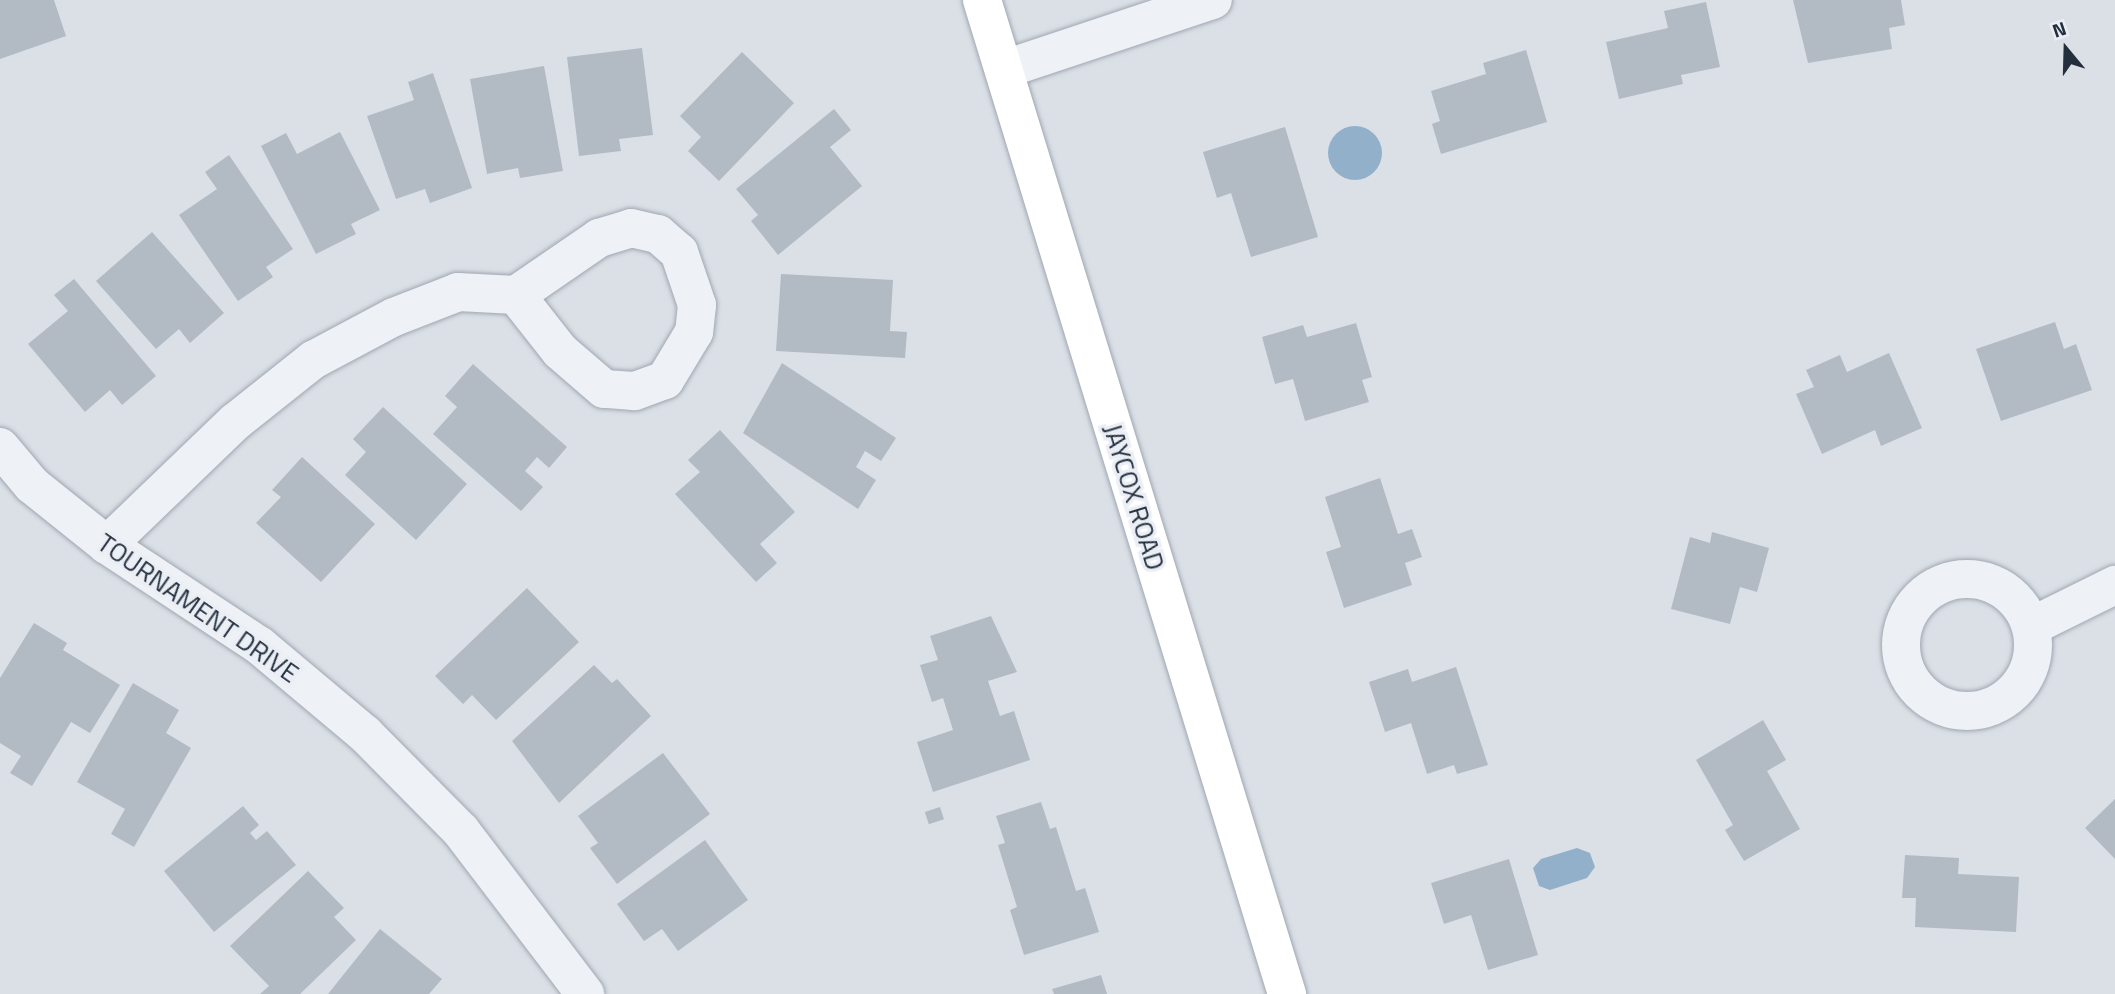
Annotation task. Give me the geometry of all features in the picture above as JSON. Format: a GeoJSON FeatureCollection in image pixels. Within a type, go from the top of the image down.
{"type":"FeatureCollection","features":[{"type":"Feature","properties":{"kind":"street","name":"JAYCOX ROAD"},"geometry":{"type":"LineString","coordinates":[[982,0],[1287,994]]}},
{"type":"Feature","properties":{"kind":"street"},"geometry":{"type":"LineString","coordinates":[[1004,69],[1213,0]]}},
{"type":"Feature","properties":{"kind":"street"},"geometry":{"type":"LineString","coordinates":[[107,545],[235,422],[313,360],[394,317],[458,292],[516,295],[568,254],[631,228],[658,234],[680,252],[692,277],[694,332],[665,380],[634,391],[604,389],[560,351],[516,295]]}},
{"type":"Feature","properties":{"kind":"street","name":"TOURNAMENT DRIVE"},"geometry":{"type":"LineString","coordinates":[[0,447],[32,485],[107,545],[260,646],[365,734],[461,831],[585,994]]}},
{"type":"Feature","properties":{"kind":"street"},"geometry":{"type":"LineString","coordinates":[[2032,626],[2115,585]]}},
{"type":"Feature","properties":{"kind":"water"},"geometry":{"type":"Polygon","coordinates":[[[1355,126],[1374,134],[1382,153],[1374,172],[1355,180],[1336,172],[1328,153],[1336,134],[1355,126]]]}},
{"type":"Feature","properties":{"kind":"water"},"geometry":{"type":"Polygon","coordinates":[[[1577,848],[1590,853],[1595,867],[1587,878],[1550,890],[1539,886],[1533,868],[1541,859],[1577,848]]]}},
{"type":"Feature","properties":{"kind":"building"},"geometry":{"type":"Polygon","coordinates":[[[0,0],[54,0],[66,36],[0,59],[0,0]]]}},
{"type":"Feature","properties":{"kind":"building"},"geometry":{"type":"Polygon","coordinates":[[[1793,0],[1901,0],[1905,25],[1889,28],[1892,49],[1808,63],[1793,0]]]}},
{"type":"Feature","properties":{"kind":"building"},"geometry":{"type":"Polygon","coordinates":[[[1706,2],[1720,67],[1681,75],[1683,84],[1619,99],[1606,42],[1668,28],[1664,11],[1706,2]]]}},
{"type":"Feature","properties":{"kind":"building"},"geometry":{"type":"Polygon","coordinates":[[[642,48],[653,135],[619,139],[621,151],[579,156],[567,57],[642,48]]]}},
{"type":"Feature","properties":{"kind":"building"},"geometry":{"type":"Polygon","coordinates":[[[1526,50],[1547,122],[1441,154],[1432,124],[1440,121],[1431,91],[1486,74],[1483,63],[1526,50]]]}},
{"type":"Feature","properties":{"kind":"building"},"geometry":{"type":"Polygon","coordinates":[[[742,52],[794,103],[719,181],[688,151],[701,137],[680,116],[742,52]]]}},
{"type":"Feature","properties":{"kind":"building"},"geometry":{"type":"Polygon","coordinates":[[[544,66],[563,171],[520,178],[518,168],[487,174],[470,79],[544,66]]]}},
{"type":"Feature","properties":{"kind":"building"},"geometry":{"type":"Polygon","coordinates":[[[433,73],[472,188],[430,203],[425,189],[396,199],[367,116],[414,100],[408,82],[433,73]]]}},
{"type":"Feature","properties":{"kind":"building"},"geometry":{"type":"Polygon","coordinates":[[[834,109],[851,130],[830,147],[862,186],[778,255],[751,221],[758,215],[736,189],[834,109]]]}},
{"type":"Feature","properties":{"kind":"building"},"geometry":{"type":"Polygon","coordinates":[[[1285,127],[1318,237],[1251,257],[1231,193],[1217,198],[1203,152],[1285,127]]]}},
{"type":"Feature","properties":{"kind":"building"},"geometry":{"type":"Polygon","coordinates":[[[340,132],[380,210],[351,224],[356,234],[316,254],[261,146],[286,133],[297,154],[340,132]]]}},
{"type":"Feature","properties":{"kind":"building"},"geometry":{"type":"Polygon","coordinates":[[[229,155],[293,249],[266,267],[273,277],[238,301],[179,215],[217,189],[205,172],[229,155]]]}},
{"type":"Feature","properties":{"kind":"building"},"geometry":{"type":"Polygon","coordinates":[[[152,232],[224,313],[190,343],[179,329],[156,349],[96,281],[152,232]]]}},
{"type":"Feature","properties":{"kind":"building"},"geometry":{"type":"Polygon","coordinates":[[[781,274],[893,280],[890,331],[907,332],[905,358],[776,351],[781,274]]]}},
{"type":"Feature","properties":{"kind":"building"},"geometry":{"type":"Polygon","coordinates":[[[74,279],[156,376],[122,405],[110,390],[85,412],[28,344],[68,311],[54,295],[74,279]]]}},
{"type":"Feature","properties":{"kind":"building"},"geometry":{"type":"Polygon","coordinates":[[[2055,322],[2064,349],[2076,344],[2092,390],[2001,421],[1976,349],[2055,322]]]}},
{"type":"Feature","properties":{"kind":"building"},"geometry":{"type":"Polygon","coordinates":[[[1356,323],[1372,377],[1362,380],[1369,402],[1305,421],[1293,379],[1275,384],[1262,337],[1303,325],[1307,337],[1356,323]]]}},
{"type":"Feature","properties":{"kind":"building"},"geometry":{"type":"Polygon","coordinates":[[[1889,353],[1922,428],[1881,446],[1875,430],[1822,454],[1796,394],[1814,387],[1806,370],[1840,355],[1847,372],[1889,353]]]}},
{"type":"Feature","properties":{"kind":"building"},"geometry":{"type":"Polygon","coordinates":[[[782,363],[896,438],[881,461],[865,451],[856,467],[876,480],[858,509],[743,433],[782,363]]]}},
{"type":"Feature","properties":{"kind":"building"},"geometry":{"type":"Polygon","coordinates":[[[473,364],[567,447],[549,468],[537,457],[525,471],[543,487],[521,511],[433,434],[457,407],[445,396],[473,364]]]}},
{"type":"Feature","properties":{"kind":"building"},"geometry":{"type":"Polygon","coordinates":[[[383,407],[467,484],[416,540],[345,475],[366,452],[353,439],[383,407]]]}},
{"type":"Feature","properties":{"kind":"building"},"geometry":{"type":"Polygon","coordinates":[[[720,430],[795,512],[760,544],[777,563],[756,582],[675,494],[700,472],[688,460],[720,430]]]}},
{"type":"Feature","properties":{"kind":"building"},"geometry":{"type":"Polygon","coordinates":[[[302,457],[375,524],[321,582],[256,523],[281,497],[272,490],[302,457]]]}},
{"type":"Feature","properties":{"kind":"building"},"geometry":{"type":"Polygon","coordinates":[[[1380,478],[1398,534],[1412,529],[1422,557],[1405,563],[1412,585],[1344,608],[1326,552],[1341,547],[1325,497],[1380,478]]]}},
{"type":"Feature","properties":{"kind":"building"},"geometry":{"type":"Polygon","coordinates":[[[1712,532],[1769,548],[1757,592],[1740,587],[1730,624],[1671,609],[1690,537],[1710,543],[1712,532]]]}},
{"type":"Feature","properties":{"kind":"building"},"geometry":{"type":"Polygon","coordinates":[[[527,588],[579,642],[496,720],[472,695],[463,704],[435,676],[527,588]]]}},
{"type":"Feature","properties":{"kind":"building"},"geometry":{"type":"Polygon","coordinates":[[[991,616],[1017,672],[988,681],[1000,716],[1014,711],[1030,760],[933,792],[917,742],[953,730],[943,698],[932,702],[920,665],[938,660],[930,636],[991,616]]]}},
{"type":"Feature","properties":{"kind":"building"},"geometry":{"type":"Polygon","coordinates":[[[34,623],[67,643],[63,650],[120,685],[90,733],[71,722],[32,786],[10,773],[21,756],[0,743],[0,678],[34,623]]]}},
{"type":"Feature","properties":{"kind":"building"},"geometry":{"type":"Polygon","coordinates":[[[594,665],[612,683],[617,679],[651,716],[559,803],[512,741],[594,665]]]}},
{"type":"Feature","properties":{"kind":"building"},"geometry":{"type":"Polygon","coordinates":[[[1456,667],[1488,765],[1457,774],[1454,765],[1427,774],[1411,723],[1385,732],[1369,682],[1408,669],[1412,682],[1456,667]]]}},
{"type":"Feature","properties":{"kind":"building"},"geometry":{"type":"Polygon","coordinates":[[[133,683],[179,710],[166,733],[191,748],[134,847],[111,834],[125,809],[77,782],[133,683]]]}},
{"type":"Feature","properties":{"kind":"building"},"geometry":{"type":"Polygon","coordinates":[[[1763,720],[1786,760],[1767,771],[1800,829],[1744,861],[1725,830],[1733,825],[1696,760],[1763,720]]]}},
{"type":"Feature","properties":{"kind":"building"},"geometry":{"type":"Polygon","coordinates":[[[663,753],[710,814],[617,884],[590,848],[598,843],[578,816],[663,753]]]}},
{"type":"Feature","properties":{"kind":"building"},"geometry":{"type":"Polygon","coordinates":[[[2115,799],[2115,859],[2085,828],[2115,799]]]}},
{"type":"Feature","properties":{"kind":"building"},"geometry":{"type":"Polygon","coordinates":[[[1041,802],[1050,829],[1056,827],[1076,891],[1085,888],[1099,932],[1024,955],[1010,910],[1017,907],[998,845],[1005,843],[996,816],[1041,802]]]}},
{"type":"Feature","properties":{"kind":"building"},"geometry":{"type":"Polygon","coordinates":[[[243,806],[259,825],[250,833],[256,840],[267,831],[296,865],[214,932],[164,871],[243,806]]]}},
{"type":"Feature","properties":{"kind":"building"},"geometry":{"type":"Polygon","coordinates":[[[940,807],[944,819],[929,824],[925,812],[940,807]]]}},
{"type":"Feature","properties":{"kind":"building"},"geometry":{"type":"Polygon","coordinates":[[[705,840],[748,900],[678,951],[662,929],[644,941],[617,904],[705,840]]]}},
{"type":"Feature","properties":{"kind":"building"},"geometry":{"type":"Polygon","coordinates":[[[1905,855],[1959,858],[1958,874],[2019,877],[2016,932],[1915,927],[1916,898],[1902,898],[1905,855]]]}},
{"type":"Feature","properties":{"kind":"building"},"geometry":{"type":"Polygon","coordinates":[[[1509,859],[1538,955],[1488,970],[1471,915],[1444,924],[1431,883],[1509,859]]]}},
{"type":"Feature","properties":{"kind":"building"},"geometry":{"type":"Polygon","coordinates":[[[308,871],[344,908],[334,917],[356,940],[300,994],[260,994],[269,986],[230,946],[308,871]]]}},
{"type":"Feature","properties":{"kind":"building"},"geometry":{"type":"Polygon","coordinates":[[[380,929],[442,979],[429,994],[328,994],[380,929]]]}},
{"type":"Feature","properties":{"kind":"building"},"geometry":{"type":"Polygon","coordinates":[[[1101,975],[1107,994],[1054,994],[1052,989],[1101,975]]]}}]}
